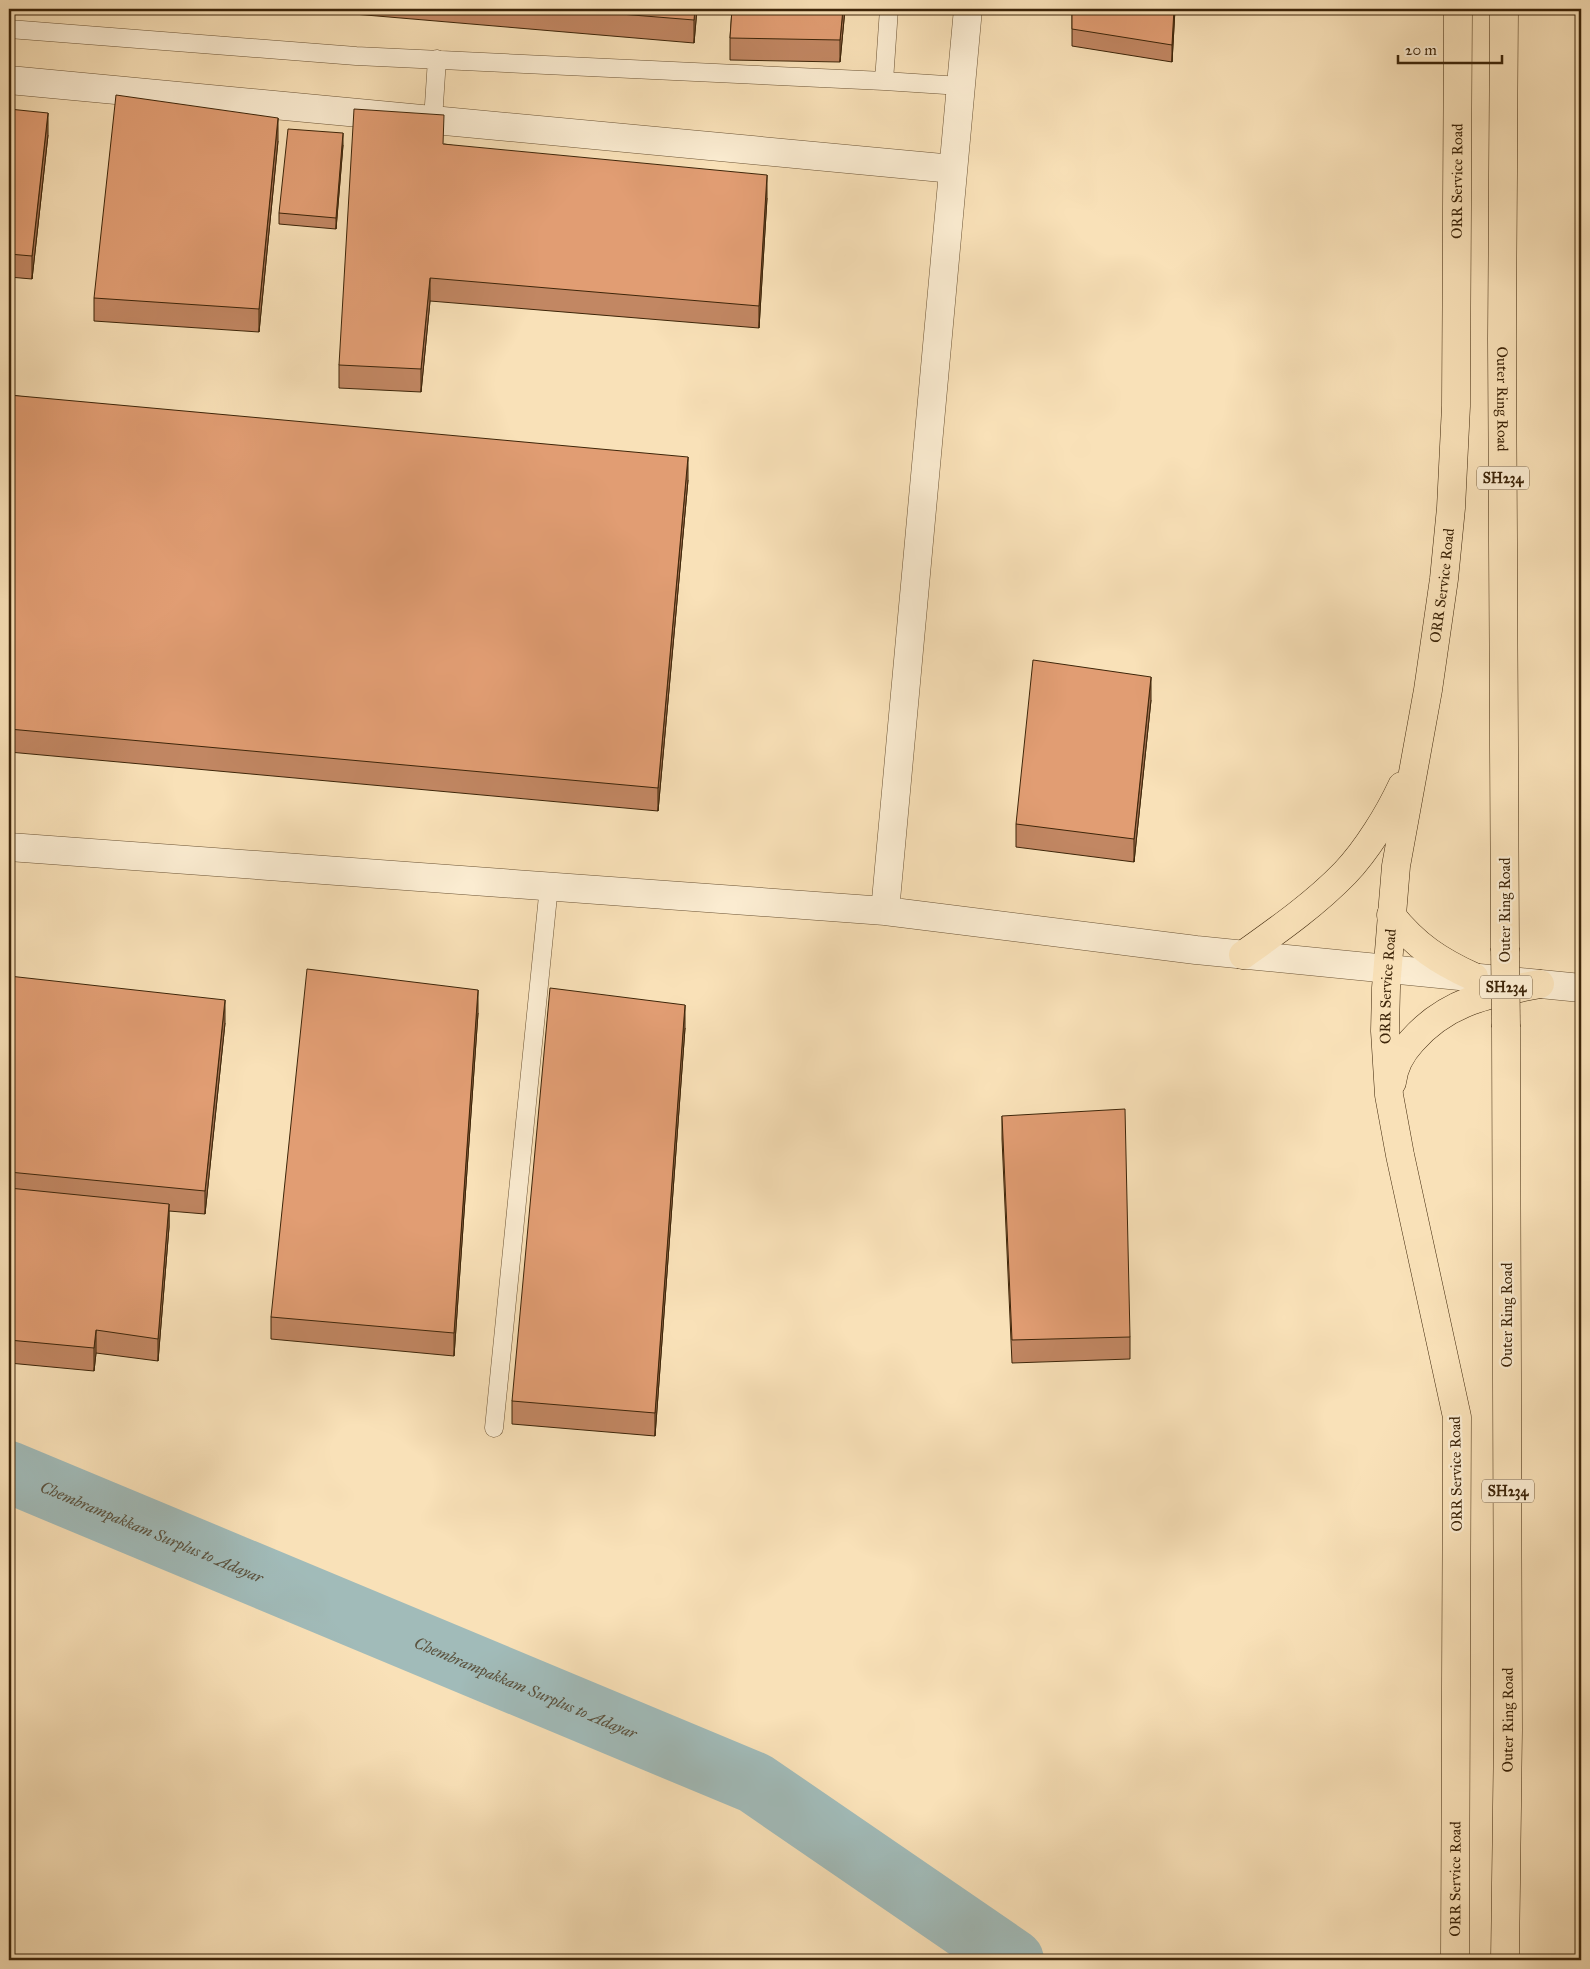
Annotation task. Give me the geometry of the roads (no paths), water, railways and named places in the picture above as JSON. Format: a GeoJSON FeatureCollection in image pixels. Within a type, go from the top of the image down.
{"type":"FeatureCollection","features":[{"type":"Feature","properties":{"kind":"main road","name":"ORR Service Road"},"geometry":{"type":"LineString","coordinates":[[1455,1960],[1457,1417],[1400,1155],[1389,1095],[1385,1031],[1387,969],[1396,866],[1428,690],[1444,579],[1451,508],[1456,406],[1458,9]]}},
{"type":"Feature","properties":{"kind":"main road","name":"Outer Ring Road"},"geometry":{"type":"LineString","coordinates":[[1504,9],[1502,339],[1508,1730],[1505,1960]]}},
{"type":"Feature","properties":{"kind":"main road"},"geometry":{"type":"LineString","coordinates":[[1243,955],[1293,919],[1346,872],[1375,834],[1395,802],[1416,757]]}},
{"type":"Feature","properties":{"kind":"main road"},"geometry":{"type":"LineString","coordinates":[[1391,915],[1414,941],[1433,956],[1474,977]]}},
{"type":"Feature","properties":{"kind":"main road"},"geometry":{"type":"LineString","coordinates":[[1389,1095],[1394,1068],[1406,1048],[1424,1027],[1445,1012],[1471,999],[1500,991],[1540,984]]}},
{"type":"Feature","properties":{"kind":"street"},"geometry":{"type":"LineString","coordinates":[[885,910],[968,9]]}},
{"type":"Feature","properties":{"kind":"street"},"geometry":{"type":"LineString","coordinates":[[9,80],[953,169]]}},
{"type":"Feature","properties":{"kind":"street"},"geometry":{"type":"LineString","coordinates":[[9,847],[885,910],[1243,955],[1581,988]]}},
{"type":"Feature","properties":{"kind":"lane"},"geometry":{"type":"LineString","coordinates":[[884,81],[889,9]]}},
{"type":"Feature","properties":{"kind":"lane"},"geometry":{"type":"LineString","coordinates":[[9,29],[356,56],[961,86]]}},
{"type":"Feature","properties":{"kind":"lane"},"geometry":{"type":"LineString","coordinates":[[433,120],[437,59]]}},
{"type":"Feature","properties":{"kind":"lane"},"geometry":{"type":"LineString","coordinates":[[494,1428],[549,886]]}},
{"type":"Feature","properties":{"kind":"waterway","name":"Chembrampakkam Surplus to Adayar"},"geometry":{"type":"LineString","coordinates":[[9,1472],[755,1783],[1013,1960]]}}]}
